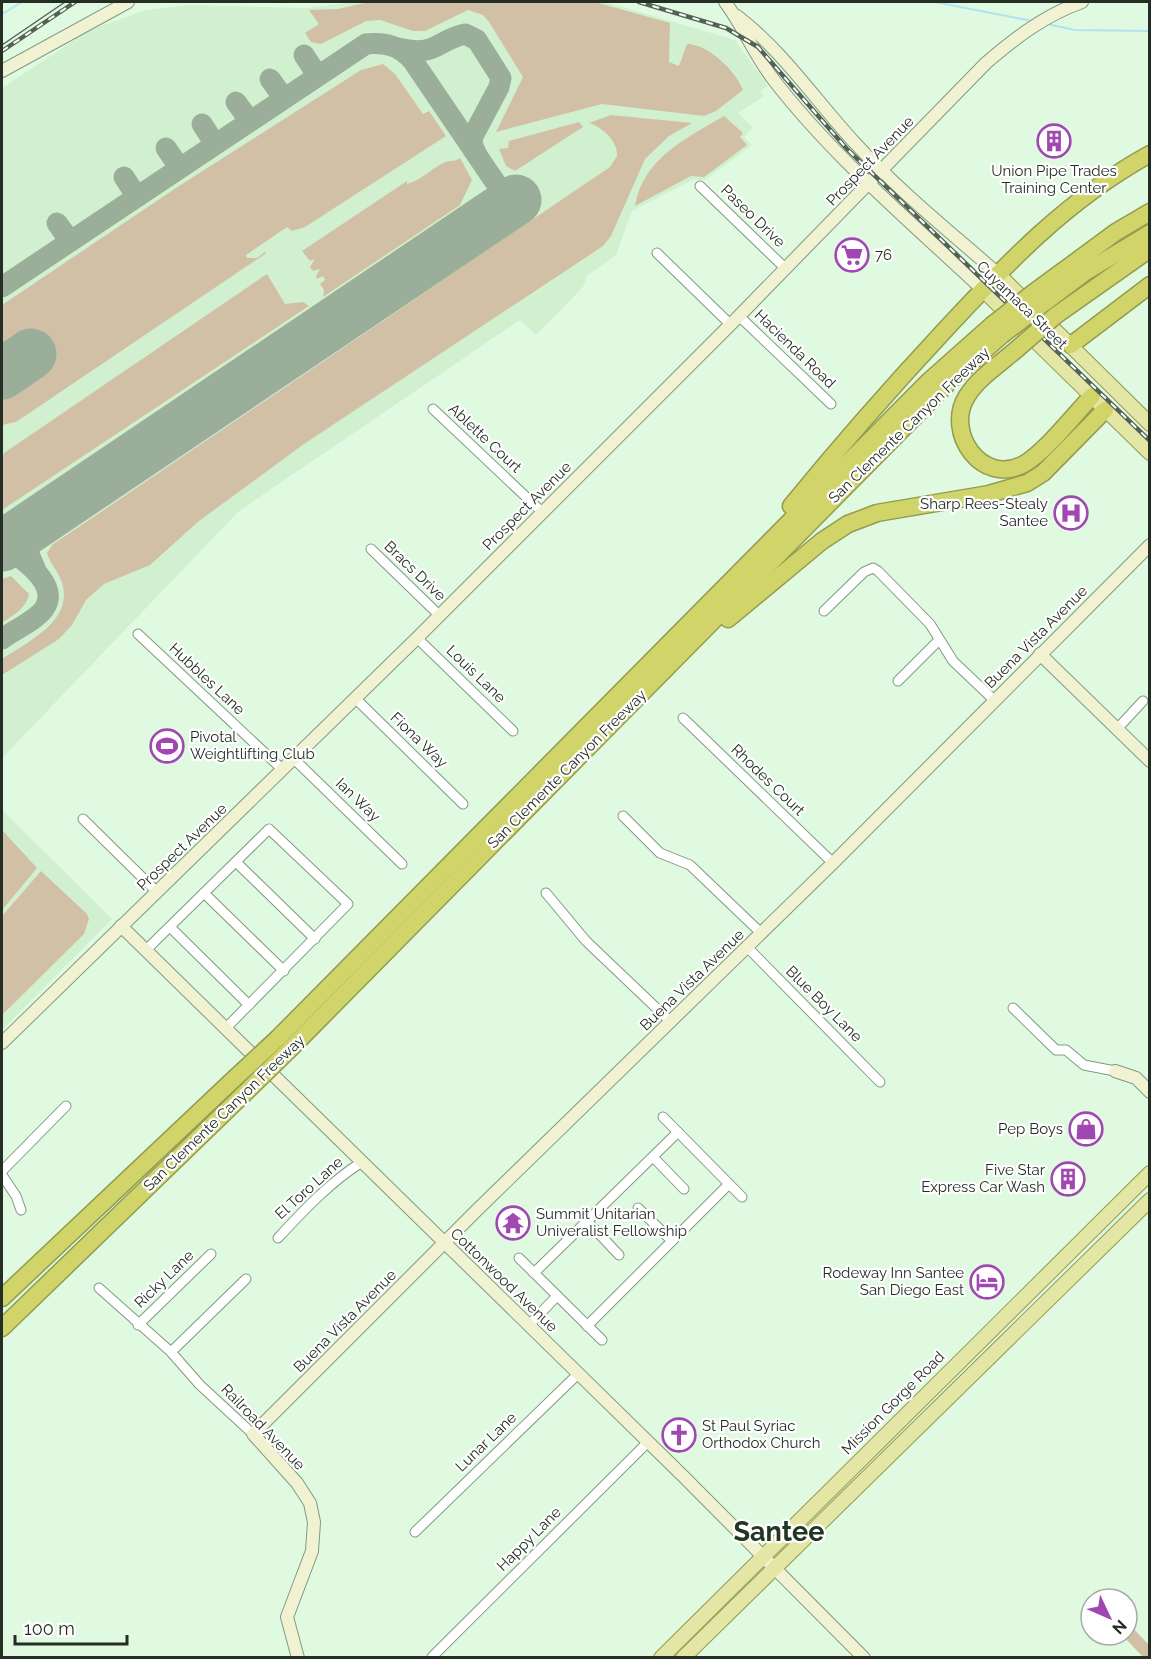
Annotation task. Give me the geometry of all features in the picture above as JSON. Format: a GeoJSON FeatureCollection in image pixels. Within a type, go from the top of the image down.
{"type":"FeatureCollection","features":[{"type":"Feature","properties":{"kind":"highway"},"geometry":{"type":"LineString","coordinates":[[734,577],[867,413],[997,273],[1092,189],[1149,154]]}},
{"type":"Feature","properties":{"kind":"highway","name":"San Clemente Canyon Freeway"},"geometry":{"type":"LineString","coordinates":[[2,1328],[248,1090],[284,1043],[734,577],[929,381],[1038,298],[1092,249],[1149,212]]}},
{"type":"Feature","properties":{"kind":"highway","name":"San Clemente Canyon Freeway"},"geometry":{"type":"LineString","coordinates":[[1038,298],[1084,273],[1149,232]]}},
{"type":"Feature","properties":{"kind":"highway"},"geometry":{"type":"LineString","coordinates":[[1092,396],[1023,465],[999,469],[978,461],[963,442],[962,409],[967,396],[1055,316],[1149,249]]}},
{"type":"Feature","properties":{"kind":"highway"},"geometry":{"type":"LineString","coordinates":[[1071,345],[1149,285]]}},
{"type":"Feature","properties":{"kind":"highway","name":"San Clemente Canyon Freeway"},"geometry":{"type":"LineString","coordinates":[[2,1298],[235,1078],[284,1043],[618,717],[951,380],[997,330]]}},
{"type":"Feature","properties":{"kind":"highway"},"geometry":{"type":"LineString","coordinates":[[618,717],[689,652],[822,541],[848,524],[878,513],[988,494],[1027,483],[1043,472],[1105,410]]}},
{"type":"Feature","properties":{"kind":"main road","name":"Cuyamaca Street"},"geometry":{"type":"LineString","coordinates":[[997,273],[1148,419]]}},
{"type":"Feature","properties":{"kind":"main road","name":"Cuyamaca Street"},"geometry":{"type":"LineString","coordinates":[[982,289],[1149,453]]}},
{"type":"Feature","properties":{"kind":"main road","name":"Mission Gorge Road"},"geometry":{"type":"LineString","coordinates":[[661,1658],[1149,1173]]}},
{"type":"Feature","properties":{"kind":"main road"},"geometry":{"type":"LineString","coordinates":[[688,1656],[774,1567],[1149,1200]]}},
{"type":"Feature","properties":{"kind":"street"},"geometry":{"type":"LineString","coordinates":[[2,71],[128,2]]}},
{"type":"Feature","properties":{"kind":"street"},"geometry":{"type":"LineString","coordinates":[[725,2],[734,14]]}},
{"type":"Feature","properties":{"kind":"street","name":"Prospect Avenue"},"geometry":{"type":"LineString","coordinates":[[2,1043],[417,638],[735,320],[986,63],[1049,16],[1082,2]]}},
{"type":"Feature","properties":{"kind":"street","name":"Cuyamaca Street"},"geometry":{"type":"LineString","coordinates":[[734,14],[754,29],[857,146],[997,273]]}},
{"type":"Feature","properties":{"kind":"street","name":"Cuyamaca Street"},"geometry":{"type":"LineString","coordinates":[[734,14],[748,43],[780,88],[837,152],[982,289]]}},
{"type":"Feature","properties":{"kind":"street","name":"Paseo Drive"},"geometry":{"type":"LineString","coordinates":[[700,186],[785,268]]}},
{"type":"Feature","properties":{"kind":"street","name":"Hacienda Road"},"geometry":{"type":"LineString","coordinates":[[657,253],[831,404]]}},
{"type":"Feature","properties":{"kind":"street","name":"Ablette Court"},"geometry":{"type":"LineString","coordinates":[[433,409],[542,512]]}},
{"type":"Feature","properties":{"kind":"street","name":"Buena Vista Avenue"},"geometry":{"type":"LineString","coordinates":[[253,1434],[832,863],[1149,545]]}},
{"type":"Feature","properties":{"kind":"street","name":"Bracs Drive"},"geometry":{"type":"LineString","coordinates":[[371,549],[439,615]]}},
{"type":"Feature","properties":{"kind":"street"},"geometry":{"type":"LineString","coordinates":[[824,611],[864,572],[873,568],[930,624],[953,661],[994,700]]}},
{"type":"Feature","properties":{"kind":"street","name":"Hubbles Lane"},"geometry":{"type":"LineString","coordinates":[[138,634],[283,770]]}},
{"type":"Feature","properties":{"kind":"street","name":"Louis Lane"},"geometry":{"type":"LineString","coordinates":[[417,638],[513,731]]}},
{"type":"Feature","properties":{"kind":"street"},"geometry":{"type":"LineString","coordinates":[[898,681],[938,640]]}},
{"type":"Feature","properties":{"kind":"street"},"geometry":{"type":"LineString","coordinates":[[1040,654],[1149,761]]}},
{"type":"Feature","properties":{"kind":"street","name":"Fiona Way"},"geometry":{"type":"LineString","coordinates":[[355,699],[463,804]]}},
{"type":"Feature","properties":{"kind":"street"},"geometry":{"type":"LineString","coordinates":[[1117,729],[1143,701]]}},
{"type":"Feature","properties":{"kind":"street","name":"Rhodes Court"},"geometry":{"type":"LineString","coordinates":[[683,718],[832,863]]}},
{"type":"Feature","properties":{"kind":"street","name":"Ian Way"},"geometry":{"type":"LineString","coordinates":[[293,758],[402,864]]}},
{"type":"Feature","properties":{"kind":"street"},"geometry":{"type":"LineString","coordinates":[[623,816],[660,853],[690,865],[761,933]]}},
{"type":"Feature","properties":{"kind":"street"},"geometry":{"type":"LineString","coordinates":[[83,819],[157,892]]}},
{"type":"Feature","properties":{"kind":"street"},"geometry":{"type":"LineString","coordinates":[[146,950],[269,829],[348,904],[226,1028]]}},
{"type":"Feature","properties":{"kind":"street"},"geometry":{"type":"LineString","coordinates":[[236,862],[315,939]]}},
{"type":"Feature","properties":{"kind":"street"},"geometry":{"type":"LineString","coordinates":[[204,893],[284,971]]}},
{"type":"Feature","properties":{"kind":"street"},"geometry":{"type":"LineString","coordinates":[[546,893],[586,941],[671,1022]]}},
{"type":"Feature","properties":{"kind":"street","name":"Cottonwood Avenue"},"geometry":{"type":"LineString","coordinates":[[121,926],[648,1442],[864,1658]]}},
{"type":"Feature","properties":{"kind":"street"},"geometry":{"type":"LineString","coordinates":[[170,927],[249,1005]]}},
{"type":"Feature","properties":{"kind":"street","name":"Blue Boy Lane"},"geometry":{"type":"LineString","coordinates":[[747,947],[880,1082]]}},
{"type":"Feature","properties":{"kind":"street"},"geometry":{"type":"LineString","coordinates":[[1013,1008],[1056,1050],[1066,1050],[1084,1065],[1136,1078],[1149,1092]]}},
{"type":"Feature","properties":{"kind":"street"},"geometry":{"type":"LineString","coordinates":[[21,1210],[16,1196],[2,1173],[66,1106]]}},
{"type":"Feature","properties":{"kind":"street"},"geometry":{"type":"LineString","coordinates":[[663,1117],[742,1197]]}},
{"type":"Feature","properties":{"kind":"street"},"geometry":{"type":"LineString","coordinates":[[534,1273],[678,1132]]}},
{"type":"Feature","properties":{"kind":"street"},"geometry":{"type":"LineString","coordinates":[[653,1157],[684,1189]]}},
{"type":"Feature","properties":{"kind":"street","name":"El Toro Lane"},"geometry":{"type":"LineString","coordinates":[[278,1238],[304,1210],[348,1171],[362,1162]]}},
{"type":"Feature","properties":{"kind":"street"},"geometry":{"type":"LineString","coordinates":[[587,1326],[729,1184]]}},
{"type":"Feature","properties":{"kind":"street"},"geometry":{"type":"LineString","coordinates":[[638,1208],[672,1241]]}},
{"type":"Feature","properties":{"kind":"street"},"geometry":{"type":"LineString","coordinates":[[587,1221],[619,1255]]}},
{"type":"Feature","properties":{"kind":"street","name":"Ricky Lane"},"geometry":{"type":"LineString","coordinates":[[138,1324],[211,1254]]}},
{"type":"Feature","properties":{"kind":"street"},"geometry":{"type":"LineString","coordinates":[[519,1258],[602,1340]]}},
{"type":"Feature","properties":{"kind":"street"},"geometry":{"type":"LineString","coordinates":[[171,1352],[246,1279]]}},
{"type":"Feature","properties":{"kind":"street","name":"Railroad Avenue"},"geometry":{"type":"LineString","coordinates":[[99,1288],[171,1352],[200,1385],[253,1434],[297,1483],[310,1503],[314,1529],[312,1551],[287,1617],[298,1658]]}},
{"type":"Feature","properties":{"kind":"street"},"geometry":{"type":"LineString","coordinates":[[529,1325],[557,1296]]}},
{"type":"Feature","properties":{"kind":"street","name":"Lunar Lane"},"geometry":{"type":"LineString","coordinates":[[415,1532],[578,1374]]}},
{"type":"Feature","properties":{"kind":"street","name":"Happy Lane"},"geometry":{"type":"LineString","coordinates":[[432,1657],[648,1442]]}},
{"type":"Feature","properties":{"kind":"shaded area"},"geometry":{"type":"Polygon","coordinates":[[[353,2],[606,2],[735,40],[768,86],[760,91],[764,96],[738,113],[753,127],[744,137],[752,145],[705,180],[692,180],[632,211],[616,255],[587,276],[583,287],[536,335],[520,320],[239,511],[2,758],[2,88],[90,30],[146,10],[191,5],[307,8],[353,2]]]}},
{"type":"Feature","properties":{"kind":"shaded area"},"geometry":{"type":"Polygon","coordinates":[[[369,2],[595,2],[670,23],[669,62],[679,66],[687,44],[695,45],[712,54],[728,67],[743,90],[716,111],[704,116],[602,104],[496,132],[523,77],[483,15],[468,10],[425,31],[413,31],[380,20],[366,21],[321,44],[311,42],[305,33],[319,24],[309,10],[338,9],[369,2]]]}},
{"type":"Feature","properties":{"kind":"shaded area"},"geometry":{"type":"Polygon","coordinates":[[[383,64],[395,74],[423,114],[429,111],[446,136],[305,227],[292,231],[287,227],[246,255],[247,258],[257,258],[266,251],[265,254],[16,422],[2,425],[2,393],[42,366],[44,362],[29,341],[21,342],[2,355],[2,305],[179,186],[361,70],[383,64]]]}},
{"type":"Feature","properties":{"kind":"shaded area"},"geometry":{"type":"Polygon","coordinates":[[[611,115],[692,123],[669,136],[645,159],[611,236],[603,246],[304,444],[199,521],[150,565],[104,584],[86,600],[72,625],[59,639],[2,675],[2,659],[46,629],[61,609],[64,596],[62,583],[47,553],[52,545],[610,167],[617,156],[615,145],[604,131],[589,123],[611,115]]]}},
{"type":"Feature","properties":{"kind":"shaded area"},"geometry":{"type":"Polygon","coordinates":[[[724,116],[743,133],[740,137],[747,145],[704,177],[691,176],[635,206],[647,175],[657,162],[682,141],[724,116]]]}},
{"type":"Feature","properties":{"kind":"shaded area"},"geometry":{"type":"Polygon","coordinates":[[[579,122],[583,127],[515,171],[506,166],[499,149],[508,148],[509,141],[579,122]]]}},
{"type":"Feature","properties":{"kind":"shaded area"},"geometry":{"type":"Polygon","coordinates":[[[460,158],[472,180],[460,205],[323,297],[324,290],[320,284],[325,280],[323,276],[317,279],[316,276],[320,269],[313,271],[310,267],[315,259],[310,261],[302,251],[407,181],[407,184],[413,182],[441,164],[460,158]]]}},
{"type":"Feature","properties":{"kind":"shaded area"},"geometry":{"type":"Polygon","coordinates":[[[267,274],[285,304],[303,302],[309,306],[2,510],[4,453],[267,274]]]}},
{"type":"Feature","properties":{"kind":"shaded area"},"geometry":{"type":"Polygon","coordinates":[[[11,576],[29,594],[22,608],[2,623],[2,579],[11,576]]]}},
{"type":"Feature","properties":{"kind":"shaded area"},"geometry":{"type":"Polygon","coordinates":[[[2,810],[112,919],[2,1030],[2,810]]]}},
{"type":"Feature","properties":{"kind":"shaded area"},"geometry":{"type":"Polygon","coordinates":[[[2,830],[37,868],[2,910],[2,830]]]}},
{"type":"Feature","properties":{"kind":"shaded area"},"geometry":{"type":"Polygon","coordinates":[[[41,871],[87,914],[89,919],[84,934],[2,1015],[2,916],[41,871]]]}},
{"type":"Feature","properties":{"kind":"shaded area"},"geometry":{"type":"Polygon","coordinates":[[[1139,1635],[1149,1645],[1149,1657],[1143,1657],[1133,1647],[1139,1647],[1139,1635]]]}},
{"type":"Feature","properties":{"kind":"waterway"},"geometry":{"type":"LineString","coordinates":[[2,14],[22,2]]}},
{"type":"Feature","properties":{"kind":"waterway"},"geometry":{"type":"LineString","coordinates":[[935,2],[1032,21]]}},
{"type":"Feature","properties":{"kind":"waterway"},"geometry":{"type":"LineString","coordinates":[[1047,24],[1075,30],[1150,31]]}},
{"type":"Feature","properties":{"kind":"taxiway"},"geometry":{"type":"LineString","coordinates":[[398,48],[421,51],[465,34],[477,40],[501,78],[499,87],[473,136],[472,144],[477,155]]}},
{"type":"Feature","properties":{"kind":"taxiway"},"geometry":{"type":"LineString","coordinates":[[2,287],[366,44],[392,46],[413,61],[510,204]]}},
{"type":"Feature","properties":{"kind":"taxiway"},"geometry":{"type":"LineString","coordinates":[[304,55],[317,75]]}},
{"type":"Feature","properties":{"kind":"taxiway"},"geometry":{"type":"LineString","coordinates":[[270,79],[283,97]]}},
{"type":"Feature","properties":{"kind":"taxiway"},"geometry":{"type":"LineString","coordinates":[[236,102],[249,120]]}},
{"type":"Feature","properties":{"kind":"taxiway"},"geometry":{"type":"LineString","coordinates":[[202,124],[215,144]]}},
{"type":"Feature","properties":{"kind":"taxiway"},"geometry":{"type":"LineString","coordinates":[[166,148],[179,167]]}},
{"type":"Feature","properties":{"kind":"taxiway"},"geometry":{"type":"LineString","coordinates":[[124,177],[137,197]]}},
{"type":"Feature","properties":{"kind":"taxiway"},"geometry":{"type":"LineString","coordinates":[[57,223],[70,241]]}},
{"type":"Feature","properties":{"kind":"taxiway"},"geometry":{"type":"LineString","coordinates":[[37,573],[28,552],[34,526],[95,485]]}},
{"type":"Feature","properties":{"kind":"taxiway"},"geometry":{"type":"LineString","coordinates":[[2,544],[27,563],[43,580],[48,599],[40,613],[2,639]]}},
{"type":"Feature","properties":{"kind":"runway"},"geometry":{"type":"LineString","coordinates":[[2,546],[516,200]]}},
{"type":"Feature","properties":{"kind":"runway"},"geometry":{"type":"LineString","coordinates":[[2,374],[31,354]]}},
{"type":"Feature","properties":{"kind":"tram line"},"geometry":{"type":"LineString","coordinates":[[2,45],[65,2]]}},
{"type":"Feature","properties":{"kind":"railway"},"geometry":{"type":"LineString","coordinates":[[2,51],[75,2]]}},
{"type":"Feature","properties":{"kind":"railway"},"geometry":{"type":"LineString","coordinates":[[639,2],[726,28],[758,47],[847,149],[1150,441]]}},
{"type":"Feature","properties":{"kind":"place","name":"Union Pipe Trades Training Center"},"geometry":{"type":"Point","coordinates":[1054,141]}},
{"type":"Feature","properties":{"kind":"place","name":"76"},"geometry":{"type":"Point","coordinates":[852,255]}},
{"type":"Feature","properties":{"kind":"place","name":"Sharp Rees-Stealy Santee"},"geometry":{"type":"Point","coordinates":[1071,513]}},
{"type":"Feature","properties":{"kind":"place","name":"Pivotal Weightlifting Club"},"geometry":{"type":"Point","coordinates":[167,746]}},
{"type":"Feature","properties":{"kind":"place","name":"Pep Boys"},"geometry":{"type":"Point","coordinates":[1086,1129]}},
{"type":"Feature","properties":{"kind":"place","name":"Five Star Express Car Wash"},"geometry":{"type":"Point","coordinates":[1068,1179]}},
{"type":"Feature","properties":{"kind":"place","name":"Summit Unitarian Univeralist Fellowship"},"geometry":{"type":"Point","coordinates":[513,1223]}},
{"type":"Feature","properties":{"kind":"place","name":"Rodeway Inn Santee San Diego East"},"geometry":{"type":"Point","coordinates":[987,1282]}},
{"type":"Feature","properties":{"kind":"place","name":"St Paul Syriac Orthodox Church"},"geometry":{"type":"Point","coordinates":[679,1435]}},
{"type":"Feature","properties":{"kind":"district","name":"Santee"},"geometry":{"type":"Point","coordinates":[779,1531]}}]}
